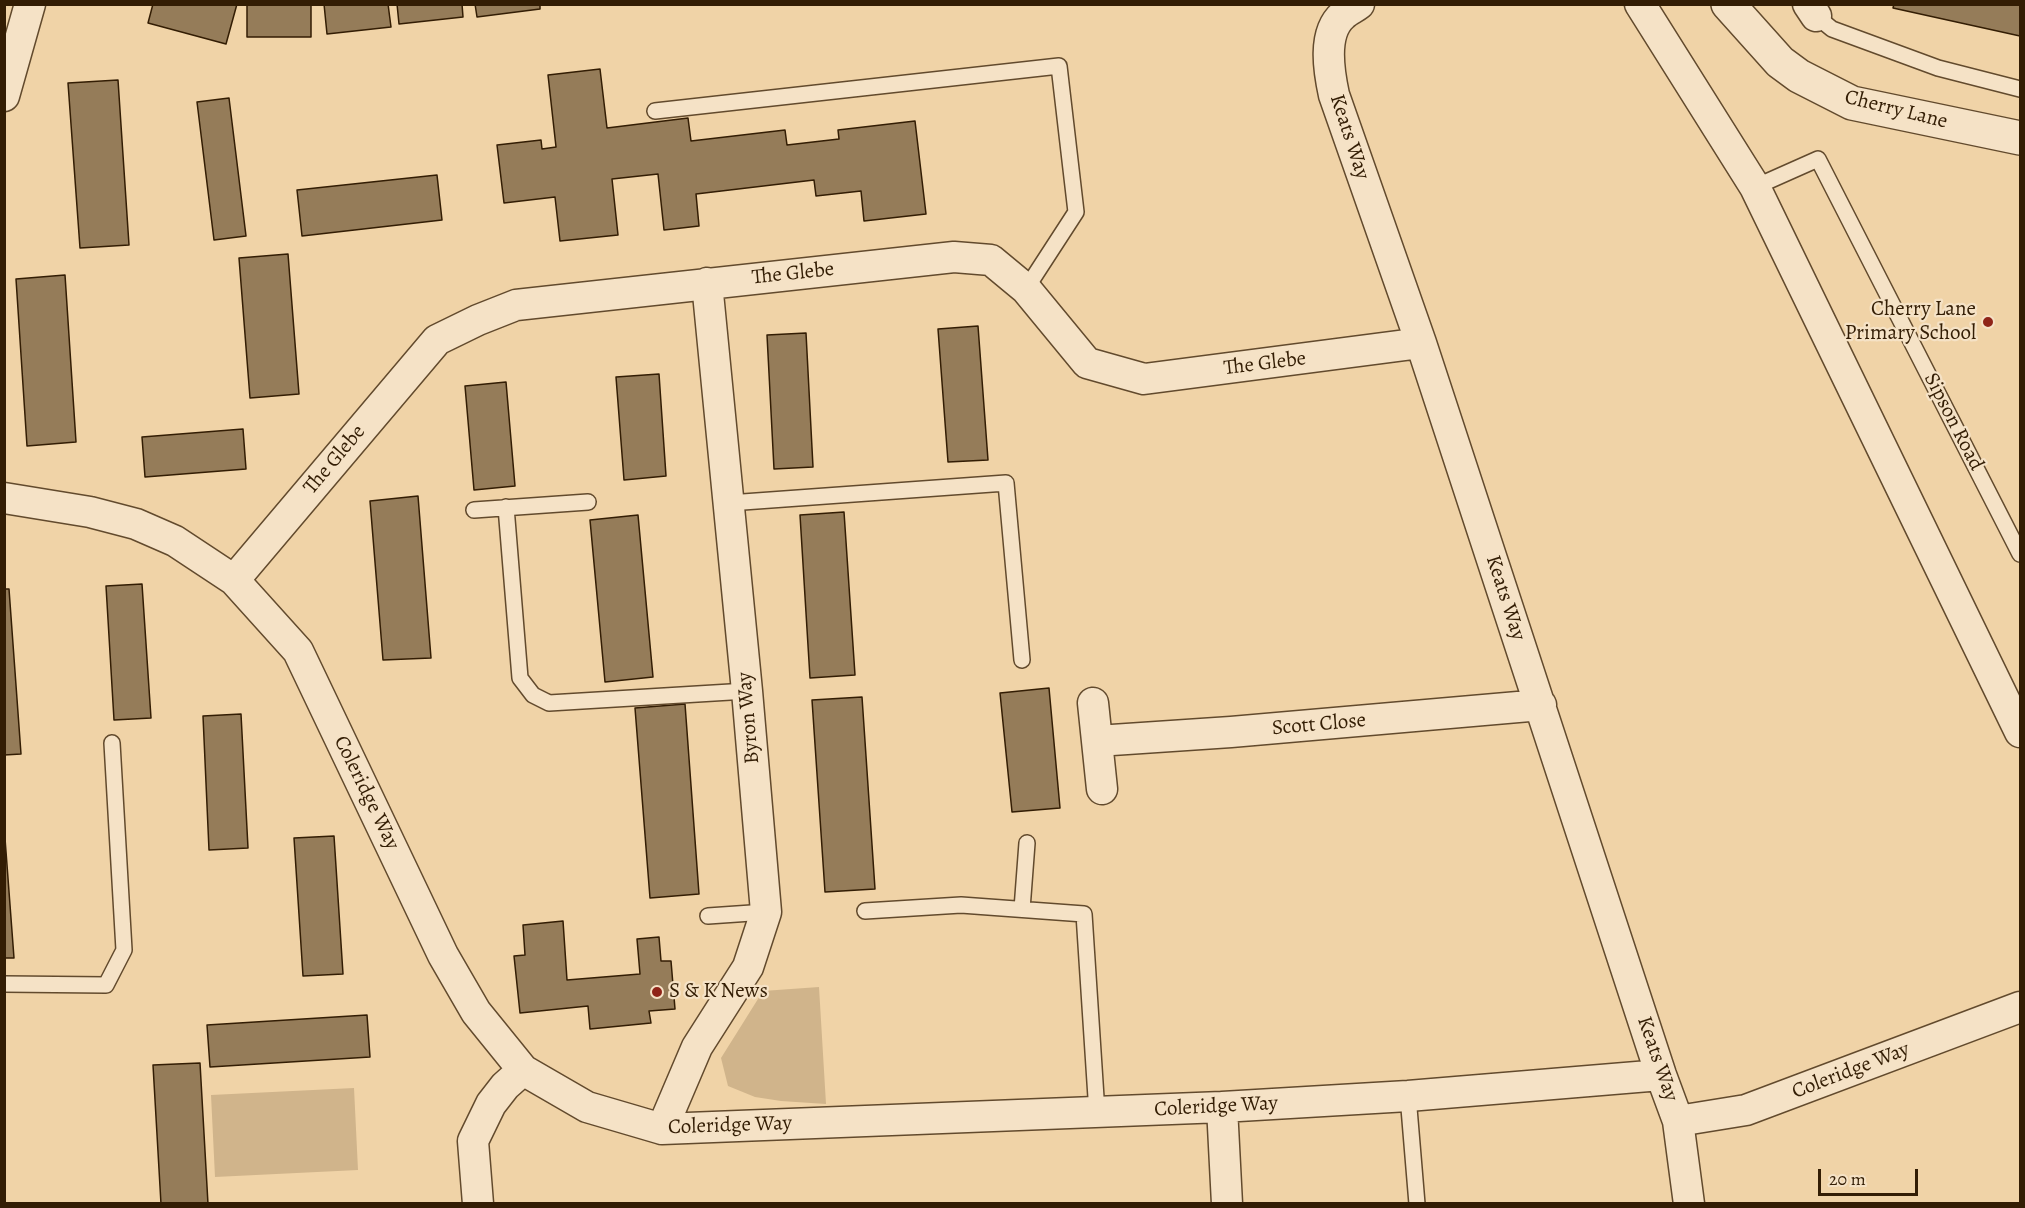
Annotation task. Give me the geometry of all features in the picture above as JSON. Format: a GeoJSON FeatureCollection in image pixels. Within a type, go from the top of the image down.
{"type":"FeatureCollection","features":[{"type":"Feature","properties":{"kind":"street"},"geometry":{"type":"LineString","coordinates":[[4,96],[30,4]]}},
{"type":"Feature","properties":{"kind":"street","name":"Keats Way"},"geometry":{"type":"LineString","coordinates":[[1359,4],[1341,16],[1331,36],[1328,54],[1329,71],[1337,105],[1421,343],[1661,1076],[1678,1121],[1689,1203]]}},
{"type":"Feature","properties":{"kind":"street"},"geometry":{"type":"LineString","coordinates":[[1640,4],[1755,187],[2020,732]]}},
{"type":"Feature","properties":{"kind":"street","name":"Cherry Lane"},"geometry":{"type":"LineString","coordinates":[[1728,4],[1780,62],[1799,76],[1852,104],[2020,138]]}},
{"type":"Feature","properties":{"kind":"street","name":"The Glebe"},"geometry":{"type":"LineString","coordinates":[[234,580],[437,340],[516,305],[954,257],[991,260],[1026,289],[1087,363],[1144,379],[1421,343]]}},
{"type":"Feature","properties":{"kind":"street","name":"Byron Way"},"geometry":{"type":"LineString","coordinates":[[662,1129],[697,1047],[748,967],[766,912],[707,283]]}},
{"type":"Feature","properties":{"kind":"street","name":"Coleridge Way"},"geometry":{"type":"LineString","coordinates":[[4,498],[90,512],[136,524],[175,541],[234,580],[298,651],[443,955],[476,1012],[523,1070],[587,1107],[662,1129],[1222,1107],[1408,1096],[1661,1076]]}},
{"type":"Feature","properties":{"kind":"street"},"geometry":{"type":"LineString","coordinates":[[1093,703],[1102,789]]}},
{"type":"Feature","properties":{"kind":"street","name":"Scott Close"},"geometry":{"type":"LineString","coordinates":[[1097,741],[1231,732],[1541,705]]}},
{"type":"Feature","properties":{"kind":"street","name":"Coleridge Way"},"geometry":{"type":"LineString","coordinates":[[1678,1121],[1746,1110],[2020,1007]]}},
{"type":"Feature","properties":{"kind":"street"},"geometry":{"type":"LineString","coordinates":[[478,1203],[473,1141],[491,1104],[505,1086],[523,1070]]}},
{"type":"Feature","properties":{"kind":"street"},"geometry":{"type":"LineString","coordinates":[[1222,1107],[1227,1203]]}},
{"type":"Feature","properties":{"kind":"lane"},"geometry":{"type":"LineString","coordinates":[[1812,10],[1832,29],[1928,64],[2020,89]]}},
{"type":"Feature","properties":{"kind":"lane"},"geometry":{"type":"LineString","coordinates":[[655,111],[1059,66],[1076,213],[1026,289]]}},
{"type":"Feature","properties":{"kind":"lane","name":"Sipson Road"},"geometry":{"type":"LineString","coordinates":[[1755,187],[1818,159],[2020,554]]}},
{"type":"Feature","properties":{"kind":"lane"},"geometry":{"type":"LineString","coordinates":[[729,504],[1006,483],[1022,660]]}},
{"type":"Feature","properties":{"kind":"lane"},"geometry":{"type":"LineString","coordinates":[[474,510],[588,502]]}},
{"type":"Feature","properties":{"kind":"lane"},"geometry":{"type":"LineString","coordinates":[[506,507],[520,678],[534,695],[549,703],[747,691]]}},
{"type":"Feature","properties":{"kind":"lane"},"geometry":{"type":"LineString","coordinates":[[4,984],[106,985],[124,950],[111,743]]}},
{"type":"Feature","properties":{"kind":"lane"},"geometry":{"type":"LineString","coordinates":[[1022,909],[1027,843]]}},
{"type":"Feature","properties":{"kind":"lane"},"geometry":{"type":"LineString","coordinates":[[865,911],[961,905],[1084,914],[1097,1113]]}},
{"type":"Feature","properties":{"kind":"lane"},"geometry":{"type":"LineString","coordinates":[[708,916],[766,912]]}},
{"type":"Feature","properties":{"kind":"lane"},"geometry":{"type":"LineString","coordinates":[[1408,1096],[1417,1203]]}},
{"type":"Feature","properties":{"kind":"shaded area"},"geometry":{"type":"Polygon","coordinates":[[[819,987],[826,1104],[755,1097],[728,1086],[721,1058],[763,991],[819,987]]]}},
{"type":"Feature","properties":{"kind":"shaded area"},"geometry":{"type":"Polygon","coordinates":[[[354,1088],[358,1170],[215,1177],[211,1095],[354,1088]]]}},
{"type":"Feature","properties":{"kind":"building"},"geometry":{"type":"Polygon","coordinates":[[[153,4],[237,4],[226,44],[148,23],[153,4]]]}},
{"type":"Feature","properties":{"kind":"building"},"geometry":{"type":"Polygon","coordinates":[[[247,4],[311,4],[311,37],[247,37],[247,4]]]}},
{"type":"Feature","properties":{"kind":"building"},"geometry":{"type":"Polygon","coordinates":[[[324,4],[388,4],[391,27],[327,34],[324,4]]]}},
{"type":"Feature","properties":{"kind":"building"},"geometry":{"type":"Polygon","coordinates":[[[397,4],[462,4],[463,17],[399,24],[397,4]]]}},
{"type":"Feature","properties":{"kind":"building"},"geometry":{"type":"Polygon","coordinates":[[[475,4],[540,4],[540,9],[477,17],[475,4]]]}},
{"type":"Feature","properties":{"kind":"building"},"geometry":{"type":"Polygon","coordinates":[[[1894,4],[2020,4],[2020,36],[1893,8],[1894,4]]]}},
{"type":"Feature","properties":{"kind":"building"},"geometry":{"type":"Polygon","coordinates":[[[600,69],[607,128],[688,118],[691,141],[785,130],[787,145],[839,139],[838,130],[915,121],[926,214],[864,221],[861,191],[816,196],[814,180],[696,194],[699,226],[664,230],[658,174],[612,179],[618,235],[560,241],[555,197],[504,203],[497,145],[541,140],[542,149],[556,147],[548,75],[600,69]]]}},
{"type":"Feature","properties":{"kind":"building"},"geometry":{"type":"Polygon","coordinates":[[[118,80],[129,245],[80,248],[68,83],[118,80]]]}},
{"type":"Feature","properties":{"kind":"building"},"geometry":{"type":"Polygon","coordinates":[[[229,98],[246,236],[214,240],[197,102],[229,98]]]}},
{"type":"Feature","properties":{"kind":"building"},"geometry":{"type":"Polygon","coordinates":[[[437,175],[442,220],[302,236],[297,190],[437,175]]]}},
{"type":"Feature","properties":{"kind":"building"},"geometry":{"type":"Polygon","coordinates":[[[288,254],[299,394],[250,398],[239,258],[288,254]]]}},
{"type":"Feature","properties":{"kind":"building"},"geometry":{"type":"Polygon","coordinates":[[[65,275],[76,442],[27,446],[16,279],[65,275]]]}},
{"type":"Feature","properties":{"kind":"building"},"geometry":{"type":"Polygon","coordinates":[[[978,326],[988,460],[948,462],[938,329],[978,326]]]}},
{"type":"Feature","properties":{"kind":"building"},"geometry":{"type":"Polygon","coordinates":[[[806,333],[813,467],[774,469],[767,335],[806,333]]]}},
{"type":"Feature","properties":{"kind":"building"},"geometry":{"type":"Polygon","coordinates":[[[659,374],[666,476],[624,480],[616,377],[659,374]]]}},
{"type":"Feature","properties":{"kind":"building"},"geometry":{"type":"Polygon","coordinates":[[[506,382],[515,486],[474,490],[465,386],[506,382]]]}},
{"type":"Feature","properties":{"kind":"building"},"geometry":{"type":"Polygon","coordinates":[[[243,429],[246,469],[145,477],[142,437],[243,429]]]}},
{"type":"Feature","properties":{"kind":"building"},"geometry":{"type":"Polygon","coordinates":[[[418,496],[431,658],[383,660],[370,501],[418,496]]]}},
{"type":"Feature","properties":{"kind":"building"},"geometry":{"type":"Polygon","coordinates":[[[844,512],[855,675],[810,678],[800,515],[844,512]]]}},
{"type":"Feature","properties":{"kind":"building"},"geometry":{"type":"Polygon","coordinates":[[[638,515],[653,677],[605,682],[590,520],[638,515]]]}},
{"type":"Feature","properties":{"kind":"building"},"geometry":{"type":"Polygon","coordinates":[[[142,584],[151,718],[114,720],[106,586],[142,584]]]}},
{"type":"Feature","properties":{"kind":"building"},"geometry":{"type":"Polygon","coordinates":[[[4,589],[9,589],[21,754],[4,755],[4,589]]]}},
{"type":"Feature","properties":{"kind":"building"},"geometry":{"type":"Polygon","coordinates":[[[1049,688],[1060,808],[1012,812],[1000,693],[1049,688]]]}},
{"type":"Feature","properties":{"kind":"building"},"geometry":{"type":"Polygon","coordinates":[[[862,697],[875,889],[825,892],[812,700],[862,697]]]}},
{"type":"Feature","properties":{"kind":"building"},"geometry":{"type":"Polygon","coordinates":[[[685,704],[699,894],[650,898],[635,708],[685,704]]]}},
{"type":"Feature","properties":{"kind":"building"},"geometry":{"type":"Polygon","coordinates":[[[241,714],[248,848],[209,850],[203,716],[241,714]]]}},
{"type":"Feature","properties":{"kind":"building"},"geometry":{"type":"Polygon","coordinates":[[[4,825],[14,958],[4,958],[4,825]]]}},
{"type":"Feature","properties":{"kind":"building"},"geometry":{"type":"Polygon","coordinates":[[[334,836],[343,974],[303,976],[294,838],[334,836]]]}},
{"type":"Feature","properties":{"kind":"building"},"geometry":{"type":"Polygon","coordinates":[[[563,921],[567,980],[640,974],[637,939],[659,937],[661,961],[671,961],[675,1009],[649,1011],[651,1023],[590,1029],[588,1006],[520,1013],[514,956],[525,955],[523,925],[563,921]]]}},
{"type":"Feature","properties":{"kind":"building"},"geometry":{"type":"Polygon","coordinates":[[[367,1015],[370,1057],[210,1067],[207,1025],[367,1015]]]}},
{"type":"Feature","properties":{"kind":"building"},"geometry":{"type":"Polygon","coordinates":[[[200,1063],[208,1204],[161,1204],[153,1065],[200,1063]]]}},
{"type":"Feature","properties":{"kind":"place","name":"Cherry Lane Primary School"},"geometry":{"type":"Point","coordinates":[1988,322]}},
{"type":"Feature","properties":{"kind":"place","name":"S & K News"},"geometry":{"type":"Point","coordinates":[657,992]}}]}
